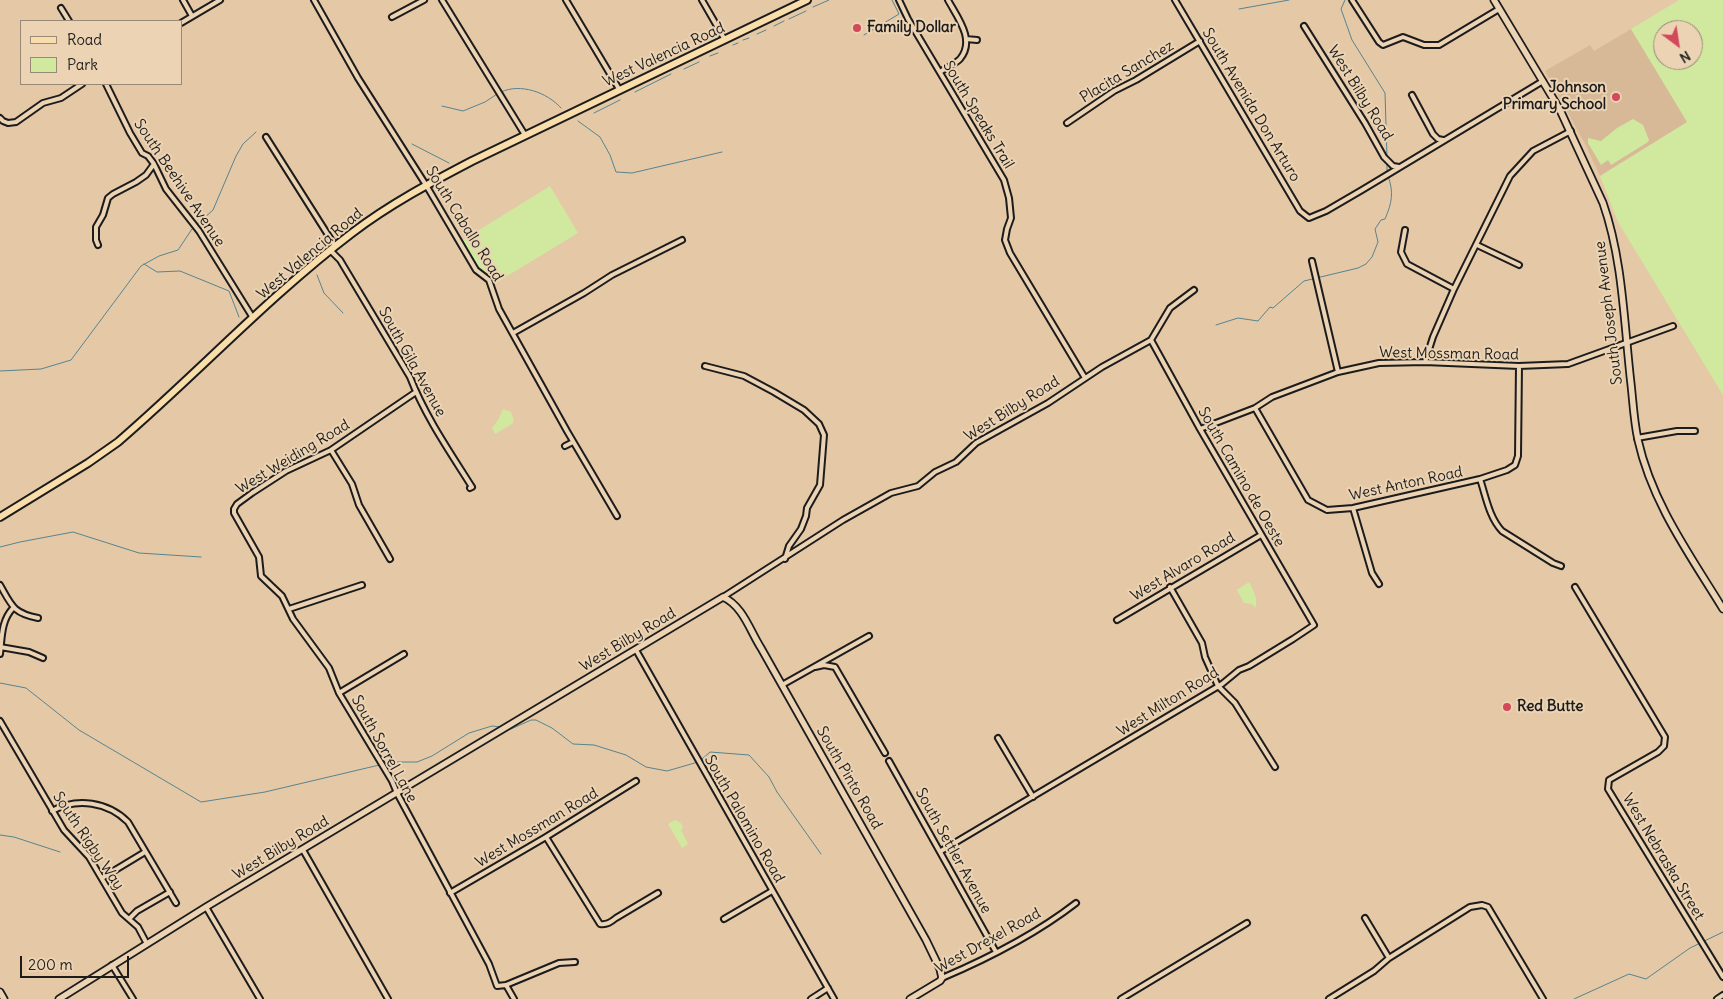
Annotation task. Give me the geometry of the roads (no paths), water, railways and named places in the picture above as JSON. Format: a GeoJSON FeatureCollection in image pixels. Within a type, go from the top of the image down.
{"type":"FeatureCollection","features":[{"type":"Feature","properties":{"kind":"main road","name":"West Valencia Road"},"geometry":{"type":"LineString","coordinates":[[0,517],[88,463],[118,442],[332,248],[381,212],[426,185],[525,135],[807,0]]}},
{"type":"Feature","properties":{"kind":"street"},"geometry":{"type":"LineString","coordinates":[[184,0],[192,16]]}},
{"type":"Feature","properties":{"kind":"street"},"geometry":{"type":"LineString","coordinates":[[182,22],[220,0]]}},
{"type":"Feature","properties":{"kind":"street","name":"South Caballo Road"},"geometry":{"type":"LineString","coordinates":[[314,0],[358,78],[426,185],[476,270],[489,280],[498,309],[617,516]]}},
{"type":"Feature","properties":{"kind":"street"},"geometry":{"type":"LineString","coordinates":[[392,17],[424,0]]}},
{"type":"Feature","properties":{"kind":"street"},"geometry":{"type":"LineString","coordinates":[[442,0],[525,135]]}},
{"type":"Feature","properties":{"kind":"street"},"geometry":{"type":"LineString","coordinates":[[566,0],[619,90]]}},
{"type":"Feature","properties":{"kind":"street"},"geometry":{"type":"LineString","coordinates":[[702,0],[724,40]]}},
{"type":"Feature","properties":{"kind":"street","name":"South Speaks Trail"},"geometry":{"type":"LineString","coordinates":[[899,0],[908,19],[1004,180],[1009,198],[1011,218],[1006,228],[1006,240],[1010,253],[1085,378]]}},
{"type":"Feature","properties":{"kind":"street"},"geometry":{"type":"LineString","coordinates":[[940,72],[959,59],[965,48],[964,27],[948,0]]}},
{"type":"Feature","properties":{"kind":"street","name":"South Avenida Don Arturo"},"geometry":{"type":"LineString","coordinates":[[1175,0],[1300,211],[1309,218],[1326,211],[1399,168]]}},
{"type":"Feature","properties":{"kind":"street"},"geometry":{"type":"LineString","coordinates":[[1352,0],[1379,42],[1383,45],[1403,38],[1424,45],[1439,45],[1499,9]]}},
{"type":"Feature","properties":{"kind":"street","name":"South Joseph Avenue"},"geometry":{"type":"LineString","coordinates":[[1494,0],[1571,131],[1608,218],[1617,256],[1638,438],[1645,467],[1661,506],[1723,610]]}},
{"type":"Feature","properties":{"kind":"street"},"geometry":{"type":"LineString","coordinates":[[61,8],[68,20]]}},
{"type":"Feature","properties":{"kind":"street","name":"West Bilby Road"},"geometry":{"type":"LineString","coordinates":[[1304,26],[1365,122],[1384,157],[1393,166],[1399,168]]}},
{"type":"Feature","properties":{"kind":"street"},"geometry":{"type":"LineString","coordinates":[[966,39],[977,40]]}},
{"type":"Feature","properties":{"kind":"street","name":"Placita Sanchez"},"geometry":{"type":"LineString","coordinates":[[1067,123],[1114,92],[1200,41]]}},
{"type":"Feature","properties":{"kind":"street"},"geometry":{"type":"LineString","coordinates":[[965,48],[971,50]]}},
{"type":"Feature","properties":{"kind":"street"},"geometry":{"type":"LineString","coordinates":[[1399,168],[1543,81]]}},
{"type":"Feature","properties":{"kind":"street"},"geometry":{"type":"LineString","coordinates":[[0,118],[8,123],[16,122],[43,103],[61,98],[80,85]]}},
{"type":"Feature","properties":{"kind":"street","name":"South Beehive Avenue"},"geometry":{"type":"LineString","coordinates":[[106,85],[142,153],[148,156],[154,164],[166,189],[199,231],[253,318]]}},
{"type":"Feature","properties":{"kind":"street"},"geometry":{"type":"LineString","coordinates":[[1412,94],[1433,134],[1438,139],[1444,140]]}},
{"type":"Feature","properties":{"kind":"street"},"geometry":{"type":"LineString","coordinates":[[1425,362],[1433,337],[1454,289],[1510,176],[1533,151],[1571,131]]}},
{"type":"Feature","properties":{"kind":"street","name":"South Gila Avenue"},"geometry":{"type":"LineString","coordinates":[[266,137],[410,377],[416,392],[471,488]]}},
{"type":"Feature","properties":{"kind":"street"},"geometry":{"type":"LineString","coordinates":[[98,245],[96,227],[103,215],[108,198],[146,175],[154,164]]}},
{"type":"Feature","properties":{"kind":"street"},"geometry":{"type":"LineString","coordinates":[[1405,230],[1401,252],[1407,264],[1454,289]]}},
{"type":"Feature","properties":{"kind":"street"},"geometry":{"type":"LineString","coordinates":[[513,333],[612,275],[682,240]]}},
{"type":"Feature","properties":{"kind":"street"},"geometry":{"type":"LineString","coordinates":[[1477,245],[1519,265]]}},
{"type":"Feature","properties":{"kind":"street"},"geometry":{"type":"LineString","coordinates":[[1312,261],[1338,372]]}},
{"type":"Feature","properties":{"kind":"street"},"geometry":{"type":"LineString","coordinates":[[1151,340],[1170,308],[1194,290]]}},
{"type":"Feature","properties":{"kind":"street","name":"West Mossman Road"},"geometry":{"type":"LineString","coordinates":[[1200,429],[1255,408],[1272,397],[1338,372],[1380,363],[1425,362],[1519,366],[1568,364],[1674,326]]}},
{"type":"Feature","properties":{"kind":"street","name":"West Bilby Road"},"geometry":{"type":"LineString","coordinates":[[59,999],[206,906],[303,850],[723,597],[785,559],[843,520],[892,493],[918,486],[940,469],[956,462],[976,443],[1048,403],[1102,367],[1151,340]]}},
{"type":"Feature","properties":{"kind":"street","name":"South Camino de Oeste"},"geometry":{"type":"LineString","coordinates":[[1151,340],[1200,429],[1314,625]]}},
{"type":"Feature","properties":{"kind":"street"},"geometry":{"type":"LineString","coordinates":[[705,366],[722,372],[744,376],[774,392],[804,410],[819,424],[824,435],[820,485],[807,508],[801,530],[789,546],[785,559]]}},
{"type":"Feature","properties":{"kind":"street","name":"West Anton Road"},"geometry":{"type":"LineString","coordinates":[[1255,408],[1308,500],[1327,510],[1353,508],[1480,479],[1507,470],[1515,465],[1518,456],[1519,366]]}},
{"type":"Feature","properties":{"kind":"street","name":"West Weiding Road"},"geometry":{"type":"LineString","coordinates":[[234,509],[242,500],[282,474],[331,450],[416,392]]}},
{"type":"Feature","properties":{"kind":"street"},"geometry":{"type":"LineString","coordinates":[[1638,438],[1677,431],[1695,431]]}},
{"type":"Feature","properties":{"kind":"street"},"geometry":{"type":"LineString","coordinates":[[565,446],[573,442]]}},
{"type":"Feature","properties":{"kind":"street"},"geometry":{"type":"LineString","coordinates":[[331,450],[352,484],[360,505],[390,559]]}},
{"type":"Feature","properties":{"kind":"street"},"geometry":{"type":"LineString","coordinates":[[1480,479],[1496,525],[1502,531],[1553,563],[1561,566]]}},
{"type":"Feature","properties":{"kind":"street"},"geometry":{"type":"LineString","coordinates":[[1353,508],[1372,573],[1379,584]]}},
{"type":"Feature","properties":{"kind":"street","name":"South Sorrel Lane"},"geometry":{"type":"LineString","coordinates":[[234,509],[236,518],[259,557],[261,576],[277,590],[294,619],[329,668],[339,693],[392,781],[489,964],[497,986],[506,985],[514,999]]}},
{"type":"Feature","properties":{"kind":"street","name":"West Alvaro Road"},"geometry":{"type":"LineString","coordinates":[[1117,620],[1261,535]]}},
{"type":"Feature","properties":{"kind":"street"},"geometry":{"type":"LineString","coordinates":[[0,585],[13,608],[25,616],[38,618]]}},
{"type":"Feature","properties":{"kind":"street"},"geometry":{"type":"LineString","coordinates":[[289,609],[362,585]]}},
{"type":"Feature","properties":{"kind":"street"},"geometry":{"type":"LineString","coordinates":[[1170,587],[1202,643],[1205,656],[1218,686],[1235,703],[1275,767]]}},
{"type":"Feature","properties":{"kind":"street","name":"West Nebraska Street"},"geometry":{"type":"LineString","coordinates":[[1575,587],[1665,737],[1664,746],[1658,752],[1609,780],[1608,788],[1723,977]]}},
{"type":"Feature","properties":{"kind":"street","name":"South Pinto Road"},"geometry":{"type":"LineString","coordinates":[[723,597],[730,600],[737,608],[782,685],[926,940],[940,969],[942,978]]}},
{"type":"Feature","properties":{"kind":"street"},"geometry":{"type":"LineString","coordinates":[[0,654],[3,624],[6,615],[13,608]]}},
{"type":"Feature","properties":{"kind":"street","name":"West Milton Road"},"geometry":{"type":"LineString","coordinates":[[941,851],[1218,686],[1239,670],[1293,640],[1314,625]]}},
{"type":"Feature","properties":{"kind":"street"},"geometry":{"type":"LineString","coordinates":[[782,685],[869,636]]}},
{"type":"Feature","properties":{"kind":"street"},"geometry":{"type":"LineString","coordinates":[[0,647],[29,652],[43,658]]}},
{"type":"Feature","properties":{"kind":"street","name":"South Palomino Road"},"geometry":{"type":"LineString","coordinates":[[636,650],[834,999]]}},
{"type":"Feature","properties":{"kind":"street"},"geometry":{"type":"LineString","coordinates":[[339,693],[404,654]]}},
{"type":"Feature","properties":{"kind":"street"},"geometry":{"type":"LineString","coordinates":[[815,667],[835,667],[884,753]]}},
{"type":"Feature","properties":{"kind":"street","name":"South Rigby Way"},"geometry":{"type":"LineString","coordinates":[[0,721],[64,830],[89,857],[122,913],[130,918],[138,927],[147,944]]}},
{"type":"Feature","properties":{"kind":"street"},"geometry":{"type":"LineString","coordinates":[[998,738],[1033,797]]}},
{"type":"Feature","properties":{"kind":"street","name":"South Settler Avenue"},"geometry":{"type":"LineString","coordinates":[[889,761],[996,952]]}},
{"type":"Feature","properties":{"kind":"street","name":"West Mossman Road"},"geometry":{"type":"LineString","coordinates":[[450,892],[546,837],[636,781]]}},
{"type":"Feature","properties":{"kind":"street"},"geometry":{"type":"LineString","coordinates":[[52,811],[60,806],[85,802],[106,807],[119,813],[128,822],[176,903]]}},
{"type":"Feature","properties":{"kind":"street"},"geometry":{"type":"LineString","coordinates":[[546,837],[600,924],[610,923],[658,894]]}},
{"type":"Feature","properties":{"kind":"street"},"geometry":{"type":"LineString","coordinates":[[303,850],[388,999]]}},
{"type":"Feature","properties":{"kind":"street"},"geometry":{"type":"LineString","coordinates":[[102,878],[145,852]]}},
{"type":"Feature","properties":{"kind":"street"},"geometry":{"type":"LineString","coordinates":[[724,919],[772,891]]}},
{"type":"Feature","properties":{"kind":"street"},"geometry":{"type":"LineString","coordinates":[[130,918],[170,892]]}},
{"type":"Feature","properties":{"kind":"street","name":"West Drexel Road"},"geometry":{"type":"LineString","coordinates":[[910,999],[937,984],[942,978],[975,964],[1057,918],[1076,903]]}},
{"type":"Feature","properties":{"kind":"street"},"geometry":{"type":"LineString","coordinates":[[1328,999],[1374,971],[1389,958],[1470,907],[1482,905],[1488,907],[1543,999]]}},
{"type":"Feature","properties":{"kind":"street"},"geometry":{"type":"LineString","coordinates":[[206,906],[260,999]]}},
{"type":"Feature","properties":{"kind":"street"},"geometry":{"type":"LineString","coordinates":[[1365,918],[1389,958]]}},
{"type":"Feature","properties":{"kind":"street"},"geometry":{"type":"LineString","coordinates":[[1121,999],[1248,923]]}},
{"type":"Feature","properties":{"kind":"street"},"geometry":{"type":"LineString","coordinates":[[506,985],[559,963],[575,962]]}},
{"type":"Feature","properties":{"kind":"street"},"geometry":{"type":"LineString","coordinates":[[112,965],[132,999]]}},
{"type":"Feature","properties":{"kind":"street"},"geometry":{"type":"LineString","coordinates":[[811,999],[828,988]]}},
{"type":"Feature","properties":{"kind":"street"},"geometry":{"type":"LineString","coordinates":[[0,992],[4,999]]}},
{"type":"Feature","properties":{"kind":"street"},"geometry":{"type":"LineString","coordinates":[[1717,999],[1723,995]]}},
{"type":"Feature","properties":{"kind":"waterway"},"geometry":{"type":"LineString","coordinates":[[813,7],[829,0]]}},
{"type":"Feature","properties":{"kind":"waterway"},"geometry":{"type":"LineString","coordinates":[[864,35],[899,14],[892,0]]}},
{"type":"Feature","properties":{"kind":"waterway"},"geometry":{"type":"LineString","coordinates":[[1239,9],[1289,0]]}},
{"type":"Feature","properties":{"kind":"waterway"},"geometry":{"type":"LineString","coordinates":[[1345,0],[1341,9],[1352,40],[1385,93],[1387,157]]}},
{"type":"Feature","properties":{"kind":"waterway"},"geometry":{"type":"LineString","coordinates":[[789,19],[806,11]]}},
{"type":"Feature","properties":{"kind":"waterway"},"geometry":{"type":"LineString","coordinates":[[774,26],[784,21]]}},
{"type":"Feature","properties":{"kind":"waterway"},"geometry":{"type":"LineString","coordinates":[[757,34],[766,30]]}},
{"type":"Feature","properties":{"kind":"waterway"},"geometry":{"type":"LineString","coordinates":[[743,40],[749,38]]}},
{"type":"Feature","properties":{"kind":"waterway"},"geometry":{"type":"LineString","coordinates":[[733,45],[738,43]]}},
{"type":"Feature","properties":{"kind":"waterway"},"geometry":{"type":"LineString","coordinates":[[710,56],[718,53]]}},
{"type":"Feature","properties":{"kind":"waterway"},"geometry":{"type":"LineString","coordinates":[[684,69],[699,62]]}},
{"type":"Feature","properties":{"kind":"waterway"},"geometry":{"type":"LineString","coordinates":[[635,92],[671,74]]}},
{"type":"Feature","properties":{"kind":"waterway"},"geometry":{"type":"LineString","coordinates":[[501,92],[516,88],[533,91],[548,97],[561,108]]}},
{"type":"Feature","properties":{"kind":"waterway"},"geometry":{"type":"LineString","coordinates":[[442,106],[463,111],[485,102],[497,94]]}},
{"type":"Feature","properties":{"kind":"waterway"},"geometry":{"type":"LineString","coordinates":[[594,113],[620,100]]}},
{"type":"Feature","properties":{"kind":"waterway"},"geometry":{"type":"LineString","coordinates":[[578,121],[600,137],[610,155],[616,172],[632,173],[722,152]]}},
{"type":"Feature","properties":{"kind":"waterway"},"geometry":{"type":"LineString","coordinates":[[0,371],[41,369],[71,360],[141,266],[159,256],[178,250],[192,229],[213,210],[236,156],[243,144],[256,132]]}},
{"type":"Feature","properties":{"kind":"waterway"},"geometry":{"type":"LineString","coordinates":[[412,144],[449,163]]}},
{"type":"Feature","properties":{"kind":"waterway"},"geometry":{"type":"LineString","coordinates":[[1387,161],[1387,172]]}},
{"type":"Feature","properties":{"kind":"waterway"},"geometry":{"type":"LineString","coordinates":[[1216,325],[1238,318],[1258,321],[1270,307],[1273,308],[1304,281],[1358,268],[1366,264],[1372,257],[1378,242],[1375,229],[1381,220],[1385,219],[1391,203],[1392,192],[1388,176]]}},
{"type":"Feature","properties":{"kind":"waterway"},"geometry":{"type":"LineString","coordinates":[[144,264],[157,272],[180,271],[229,291],[239,317]]}},
{"type":"Feature","properties":{"kind":"waterway"},"geometry":{"type":"LineString","coordinates":[[317,275],[324,293],[343,313]]}},
{"type":"Feature","properties":{"kind":"waterway"},"geometry":{"type":"LineString","coordinates":[[0,547],[73,532],[139,553],[201,557]]}},
{"type":"Feature","properties":{"kind":"waterway"},"geometry":{"type":"LineString","coordinates":[[0,683],[26,688],[79,730],[201,802],[265,792],[392,762],[417,762],[432,756],[469,733],[492,726],[501,727]]}},
{"type":"Feature","properties":{"kind":"waterway"},"geometry":{"type":"LineString","coordinates":[[508,728],[511,729],[531,720],[536,720],[552,728],[573,744],[594,745],[626,755],[646,767],[667,771],[698,762]]}},
{"type":"Feature","properties":{"kind":"waterway"},"geometry":{"type":"LineString","coordinates":[[701,760],[710,752],[749,755],[769,777],[777,792],[821,854]]}},
{"type":"Feature","properties":{"kind":"waterway"},"geometry":{"type":"LineString","coordinates":[[0,835],[14,837],[60,852]]}},
{"type":"Feature","properties":{"kind":"waterway"},"geometry":{"type":"LineString","coordinates":[[1574,999],[1629,974],[1646,979],[1690,948],[1723,932]]}},
{"type":"Feature","properties":{"kind":"place","name":"Family Dollar"},"geometry":{"type":"Point","coordinates":[857,28]}},
{"type":"Feature","properties":{"kind":"place","name":"Johnson Primary School"},"geometry":{"type":"Point","coordinates":[1616,97]}},
{"type":"Feature","properties":{"kind":"place","name":"Red Butte"},"geometry":{"type":"Point","coordinates":[1507,707]}}]}
